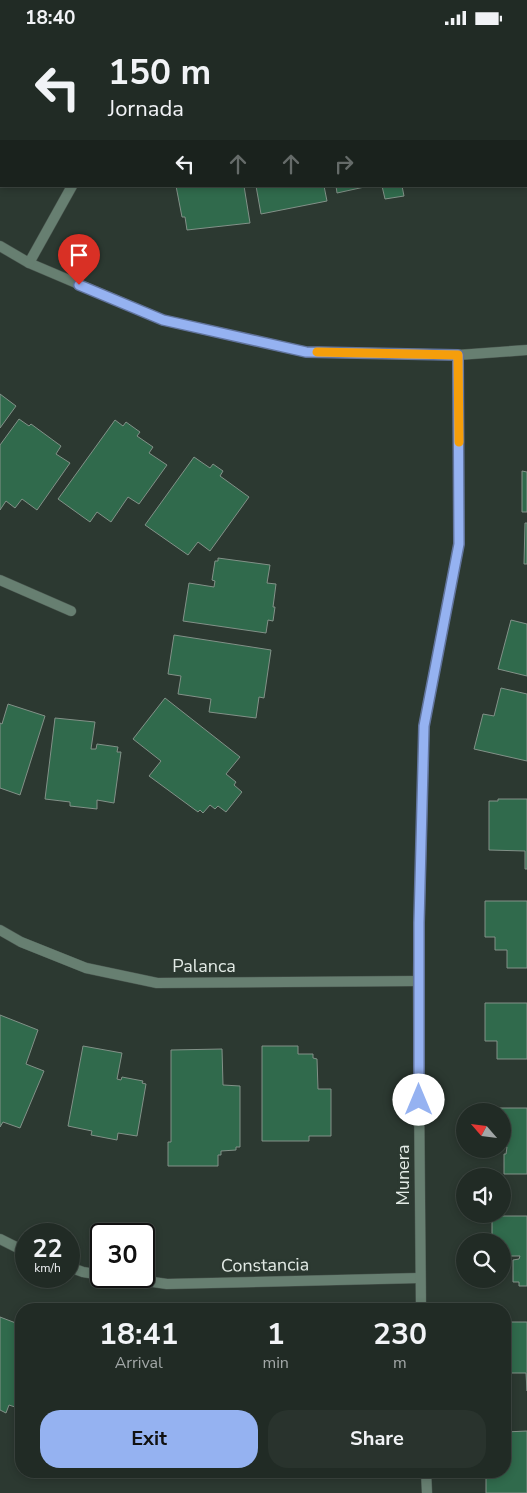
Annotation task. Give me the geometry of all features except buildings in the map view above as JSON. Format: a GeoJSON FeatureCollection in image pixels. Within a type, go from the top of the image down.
{"type":"FeatureCollection","features":[{"type":"Feature","properties":{"kind":"street"},"geometry":{"type":"LineString","coordinates":[[28,263],[71,187]]}},
{"type":"Feature","properties":{"kind":"street"},"geometry":{"type":"LineString","coordinates":[[0,246],[28,263],[163,320],[306,352],[458,355],[527,350]]}},
{"type":"Feature","properties":{"kind":"street","name":"Munera"},"geometry":{"type":"LineString","coordinates":[[421,1303],[418,981],[424,726],[459,544],[458,355]]}},
{"type":"Feature","properties":{"kind":"street"},"geometry":{"type":"LineString","coordinates":[[0,580],[71,611]]}},
{"type":"Feature","properties":{"kind":"street","name":"Palanca"},"geometry":{"type":"LineString","coordinates":[[0,930],[21,942],[86,968],[157,983],[418,981]]}},
{"type":"Feature","properties":{"kind":"street"},"geometry":{"type":"LineString","coordinates":[[0,1239],[15,1246]]}},
{"type":"Feature","properties":{"kind":"street","name":"Constancia"},"geometry":{"type":"LineString","coordinates":[[155,1282],[167,1284],[420,1278]]}},
{"type":"Feature","properties":{"kind":"street"},"geometry":{"type":"LineString","coordinates":[[426,1478],[427,1493]]}},
{"type":"Feature","properties":{"kind":"slow traffic"},"geometry":{"type":"LineString","coordinates":[[317,352],[458,355],[459,442]]}},
{"type":"Feature","properties":{"kind":"route"},"geometry":{"type":"LineString","coordinates":[[79,285],[163,320],[306,352],[458,355],[459,544],[424,726],[418,981],[419,1100]]}}]}
